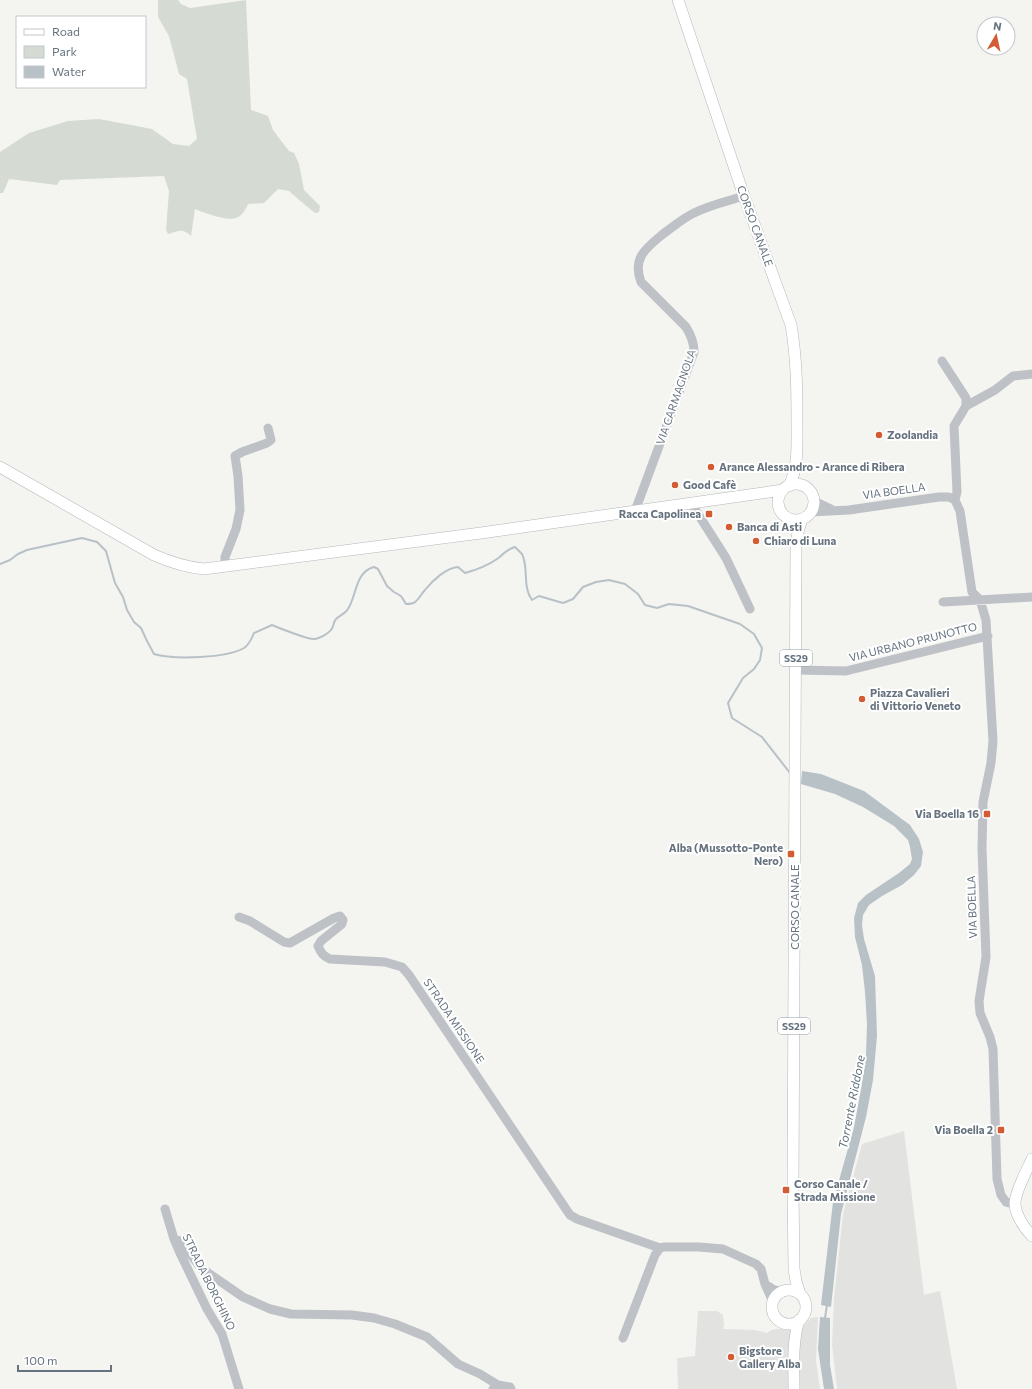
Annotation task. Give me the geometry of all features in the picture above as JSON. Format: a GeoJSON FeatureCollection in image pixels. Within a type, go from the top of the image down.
{"type":"FeatureCollection","features":[{"type":"Feature","properties":{"kind":"main road","name":"CORSO CANALE"},"geometry":{"type":"LineString","coordinates":[[678,0],[744,196],[791,325],[797,382],[797,458],[793,479],[780,494],[778,503],[782,513],[790,518],[796,545]]}},
{"type":"Feature","properties":{"kind":"main road","name":"CORSO CANALE"},"geometry":{"type":"LineString","coordinates":[[794,1389],[795,1333],[799,1320],[805,1313],[806,1308],[804,1298],[800,1294],[794,1270],[796,545],[798,532],[806,515],[813,507],[814,500],[811,493],[805,486],[800,473],[797,458]]}},
{"type":"Feature","properties":{"kind":"main road"},"geometry":{"type":"LineString","coordinates":[[0,466],[154,555],[168,562],[185,567],[204,569],[481,533],[752,495],[786,488],[796,484],[805,486]]}},
{"type":"Feature","properties":{"kind":"main road"},"geometry":{"type":"LineString","coordinates":[[752,495],[764,497],[778,503]]}},
{"type":"Feature","properties":{"kind":"main road"},"geometry":{"type":"LineString","coordinates":[[790,518],[796,520],[806,515]]}},
{"type":"Feature","properties":{"kind":"main road"},"geometry":{"type":"LineString","coordinates":[[1032,1159],[1020,1187],[1015,1204],[1018,1215],[1026,1230],[1032,1236]]}},
{"type":"Feature","properties":{"kind":"main road","name":"CORSO CANALE"},"geometry":{"type":"LineString","coordinates":[[794,1270],[790,1283],[773,1302],[775,1316],[785,1323],[790,1329],[794,1345]]}},
{"type":"Feature","properties":{"kind":"main road"},"geometry":{"type":"LineString","coordinates":[[784,1291],[791,1290],[800,1294]]}},
{"type":"Feature","properties":{"kind":"main road"},"geometry":{"type":"LineString","coordinates":[[785,1323],[799,1320]]}},
{"type":"Feature","properties":{"kind":"street","name":"VIA CARMAGNOLA"},"geometry":{"type":"LineString","coordinates":[[635,511],[637,502],[694,352],[694,345],[686,327],[641,282],[638,274],[640,258],[643,251],[648,246],[694,213],[744,196]]}},
{"type":"Feature","properties":{"kind":"street"},"geometry":{"type":"LineString","coordinates":[[942,361],[966,398],[966,406],[995,390],[1014,376],[1032,374]]}},
{"type":"Feature","properties":{"kind":"street","name":"VIA BOELLA"},"geometry":{"type":"LineString","coordinates":[[966,406],[954,426],[957,492],[955,500],[960,511],[972,592],[980,600],[986,620],[994,742],[983,802],[982,848],[986,957],[979,1001],[980,1013],[990,1037],[992,1049],[997,1179],[1001,1195],[1006,1202],[1015,1204]]}},
{"type":"Feature","properties":{"kind":"street"},"geometry":{"type":"LineString","coordinates":[[225,567],[225,557],[231,545],[240,510],[235,456],[267,443],[270,440],[268,428]]}},
{"type":"Feature","properties":{"kind":"street","name":"VIA BOELLA"},"geometry":{"type":"LineString","coordinates":[[806,515],[939,497],[949,497],[955,500]]}},
{"type":"Feature","properties":{"kind":"street"},"geometry":{"type":"LineString","coordinates":[[814,500],[825,507],[836,511]]}},
{"type":"Feature","properties":{"kind":"street"},"geometry":{"type":"LineString","coordinates":[[691,503],[726,558],[750,609]]}},
{"type":"Feature","properties":{"kind":"street"},"geometry":{"type":"LineString","coordinates":[[943,602],[1032,597]]}},
{"type":"Feature","properties":{"kind":"street","name":"VIA URBANO PRUNOTTO"},"geometry":{"type":"LineString","coordinates":[[796,670],[846,671],[988,636]]}},
{"type":"Feature","properties":{"kind":"street","name":"STRADA MISSIONE"},"geometry":{"type":"LineString","coordinates":[[239,917],[250,921],[284,942],[290,943],[340,916],[344,920],[342,924],[321,941],[318,946],[320,951],[324,956],[330,959],[385,962],[402,967],[409,975],[570,1215],[577,1219],[660,1248],[699,1247],[727,1250],[757,1265],[761,1270],[773,1302]]}},
{"type":"Feature","properties":{"kind":"street","name":"STRADA BORGHINO"},"geometry":{"type":"LineString","coordinates":[[165,1209],[174,1239],[206,1310],[222,1334],[240,1389]]}},
{"type":"Feature","properties":{"kind":"street"},"geometry":{"type":"LineString","coordinates":[[174,1239],[180,1241],[201,1268],[237,1294],[270,1309],[291,1314],[352,1315],[374,1318],[394,1324],[427,1337],[458,1364],[480,1374],[496,1387],[510,1387],[511,1389]]}},
{"type":"Feature","properties":{"kind":"street"},"geometry":{"type":"LineString","coordinates":[[623,1338],[655,1255],[660,1248]]}},
{"type":"Feature","properties":{"kind":"street"},"geometry":{"type":"LineString","coordinates":[[765,1284],[774,1290],[784,1291]]}},
{"type":"Feature","properties":{"kind":"shaded area"},"geometry":{"type":"Polygon","coordinates":[[[904,1131],[924,1295],[940,1291],[957,1389],[837,1389],[832,1345],[834,1299],[843,1214],[862,1144],[904,1131]]]}},
{"type":"Feature","properties":{"kind":"shaded area"},"geometry":{"type":"Polygon","coordinates":[[[698,1311],[717,1311],[723,1315],[723,1329],[755,1330],[767,1333],[771,1330],[784,1328],[801,1329],[811,1318],[818,1317],[816,1361],[820,1389],[678,1389],[677,1358],[695,1356],[698,1311]]]}},
{"type":"Feature","properties":{"kind":"green space"},"geometry":{"type":"Polygon","coordinates":[[[158,0],[178,0],[181,4],[190,8],[246,0],[251,110],[268,116],[273,130],[289,151],[294,153],[299,164],[304,190],[320,206],[319,212],[315,213],[289,191],[278,189],[264,203],[248,204],[242,214],[236,218],[221,218],[195,209],[191,236],[183,231],[168,234],[166,230],[169,191],[164,176],[60,180],[57,185],[9,179],[3,193],[0,193],[0,152],[29,133],[68,121],[99,119],[152,129],[173,144],[189,146],[197,139],[187,79],[179,74],[169,36],[158,17],[158,0]]]}},
{"type":"Feature","properties":{"kind":"water"},"geometry":{"type":"Polygon","coordinates":[[[802,771],[821,774],[864,791],[910,825],[919,839],[923,852],[921,866],[914,875],[902,885],[869,905],[863,915],[862,925],[864,939],[875,976],[877,1036],[873,1080],[866,1117],[841,1214],[831,1307],[821,1305],[833,1202],[854,1127],[866,1055],[867,1024],[865,992],[862,965],[855,937],[854,918],[858,903],[866,895],[899,873],[910,864],[912,859],[908,840],[894,826],[863,807],[835,794],[801,784],[802,771]]]}},
{"type":"Feature","properties":{"kind":"water"},"geometry":{"type":"Polygon","coordinates":[[[820,1317],[830,1318],[830,1365],[834,1389],[824,1389],[818,1349],[820,1317]]]}},
{"type":"Feature","properties":{"kind":"waterway","name":"Torrente Riddone"},"geometry":{"type":"LineString","coordinates":[[0,564],[27,550],[82,538],[97,542],[106,551],[115,583],[123,597],[127,610],[134,622],[141,628],[154,654],[174,657],[200,657],[226,654],[244,648],[249,643],[254,633],[272,625],[307,638],[315,639],[324,636],[332,629],[336,619],[348,609],[363,574],[374,567],[378,569],[387,586],[401,596],[406,604],[411,604],[414,603],[428,586],[444,572],[458,567],[465,573],[473,571],[489,564],[506,551],[515,547],[522,554],[524,559],[527,589],[532,600],[539,596],[563,603],[573,599],[583,587],[596,582],[609,580],[625,584],[638,594],[645,605],[657,608],[669,604],[688,606],[740,624],[754,634],[762,648],[760,660],[754,669],[743,678],[728,703],[732,718],[762,737],[792,774]]}},
{"type":"Feature","properties":{"kind":"waterway","name":"Torrente Riddone"},"geometry":{"type":"LineString","coordinates":[[825,1318],[827,1305]]}},
{"type":"Feature","properties":{"kind":"place","name":"Zoolandia"},"geometry":{"type":"Point","coordinates":[879,435]}},
{"type":"Feature","properties":{"kind":"place","name":"Arance Alessandro - Arance di Ribera"},"geometry":{"type":"Point","coordinates":[711,467]}},
{"type":"Feature","properties":{"kind":"place","name":"Good Cafè"},"geometry":{"type":"Point","coordinates":[675,485]}},
{"type":"Feature","properties":{"kind":"place","name":"Racca Capolinea"},"geometry":{"type":"Point","coordinates":[709,514]}},
{"type":"Feature","properties":{"kind":"place","name":"Banca di Asti"},"geometry":{"type":"Point","coordinates":[729,527]}},
{"type":"Feature","properties":{"kind":"place","name":"Chiaro di Luna"},"geometry":{"type":"Point","coordinates":[756,541]}},
{"type":"Feature","properties":{"kind":"place","name":"Piazza Cavalieri di Vittorio Veneto"},"geometry":{"type":"Point","coordinates":[862,699]}},
{"type":"Feature","properties":{"kind":"place","name":"Via Boella 16"},"geometry":{"type":"Point","coordinates":[987,814]}},
{"type":"Feature","properties":{"kind":"place","name":"Alba (Mussotto-Ponte Nero)"},"geometry":{"type":"Point","coordinates":[791,854]}},
{"type":"Feature","properties":{"kind":"place","name":"Via Boella 2"},"geometry":{"type":"Point","coordinates":[1001,1130]}},
{"type":"Feature","properties":{"kind":"place","name":"Corso Canale / Strada Missione"},"geometry":{"type":"Point","coordinates":[786,1190]}},
{"type":"Feature","properties":{"kind":"place","name":"Bigstore Gallery Alba"},"geometry":{"type":"Point","coordinates":[731,1357]}}]}
